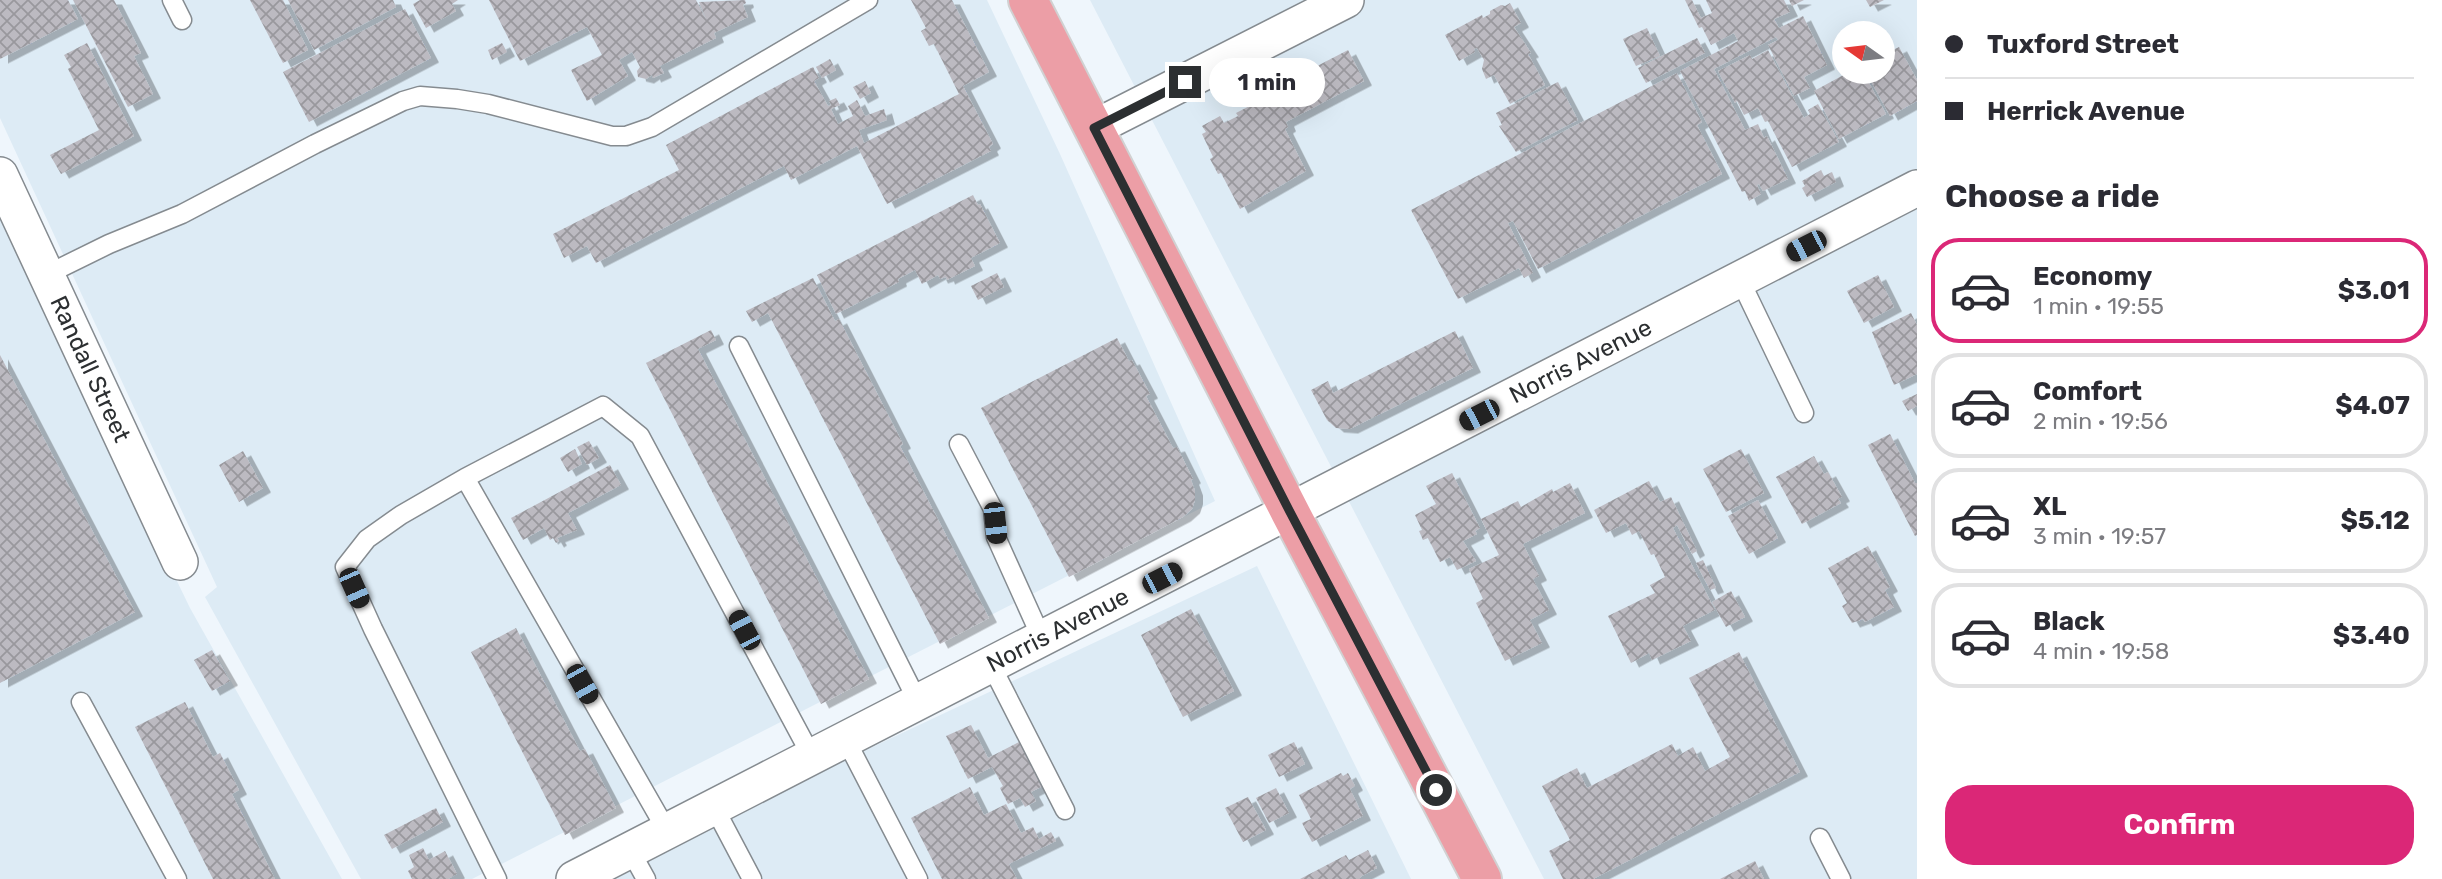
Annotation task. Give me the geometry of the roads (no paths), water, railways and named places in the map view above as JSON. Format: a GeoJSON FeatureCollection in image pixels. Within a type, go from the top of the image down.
{"type":"FeatureCollection","features":[{"type":"Feature","properties":{"kind":"main road"},"geometry":{"type":"LineString","coordinates":[[1028,0],[1290,512],[1482,879]]}},
{"type":"Feature","properties":{"kind":"street"},"geometry":{"type":"LineString","coordinates":[[1094,128],[1326,4]]}},
{"type":"Feature","properties":{"kind":"street","name":"Randall Street"},"geometry":{"type":"LineString","coordinates":[[0,175],[180,562]]}},
{"type":"Feature","properties":{"kind":"street","name":"Norris Avenue"},"geometry":{"type":"LineString","coordinates":[[573,879],[638,864],[667,831],[1917,188]]}},
{"type":"Feature","properties":{"kind":"lane"},"geometry":{"type":"LineString","coordinates":[[172,0],[182,20]]}},
{"type":"Feature","properties":{"kind":"lane"},"geometry":{"type":"LineString","coordinates":[[46,275],[109,244],[182,214],[315,144],[403,101],[420,96],[488,104],[612,136],[639,133],[868,0]]}},
{"type":"Feature","properties":{"kind":"lane"},"geometry":{"type":"LineString","coordinates":[[1740,281],[1804,413]]}},
{"type":"Feature","properties":{"kind":"lane"},"geometry":{"type":"LineString","coordinates":[[739,346],[918,702]]}},
{"type":"Feature","properties":{"kind":"lane"},"geometry":{"type":"LineString","coordinates":[[497,879],[345,568],[367,539],[401,515],[465,478],[603,406],[640,436],[812,757]]}},
{"type":"Feature","properties":{"kind":"lane"},"geometry":{"type":"LineString","coordinates":[[958,444],[993,509],[996,537],[1042,639]]}},
{"type":"Feature","properties":{"kind":"lane"},"geometry":{"type":"LineString","coordinates":[[465,478],[667,831]]}},
{"type":"Feature","properties":{"kind":"lane"},"geometry":{"type":"LineString","coordinates":[[992,665],[1065,810]]}},
{"type":"Feature","properties":{"kind":"lane"},"geometry":{"type":"LineString","coordinates":[[81,702],[177,879]]}},
{"type":"Feature","properties":{"kind":"lane"},"geometry":{"type":"LineString","coordinates":[[846,740],[918,879]]}},
{"type":"Feature","properties":{"kind":"lane"},"geometry":{"type":"LineString","coordinates":[[714,807],[752,879]]}},
{"type":"Feature","properties":{"kind":"lane"},"geometry":{"type":"LineString","coordinates":[[1820,838],[1841,879]]}}]}
